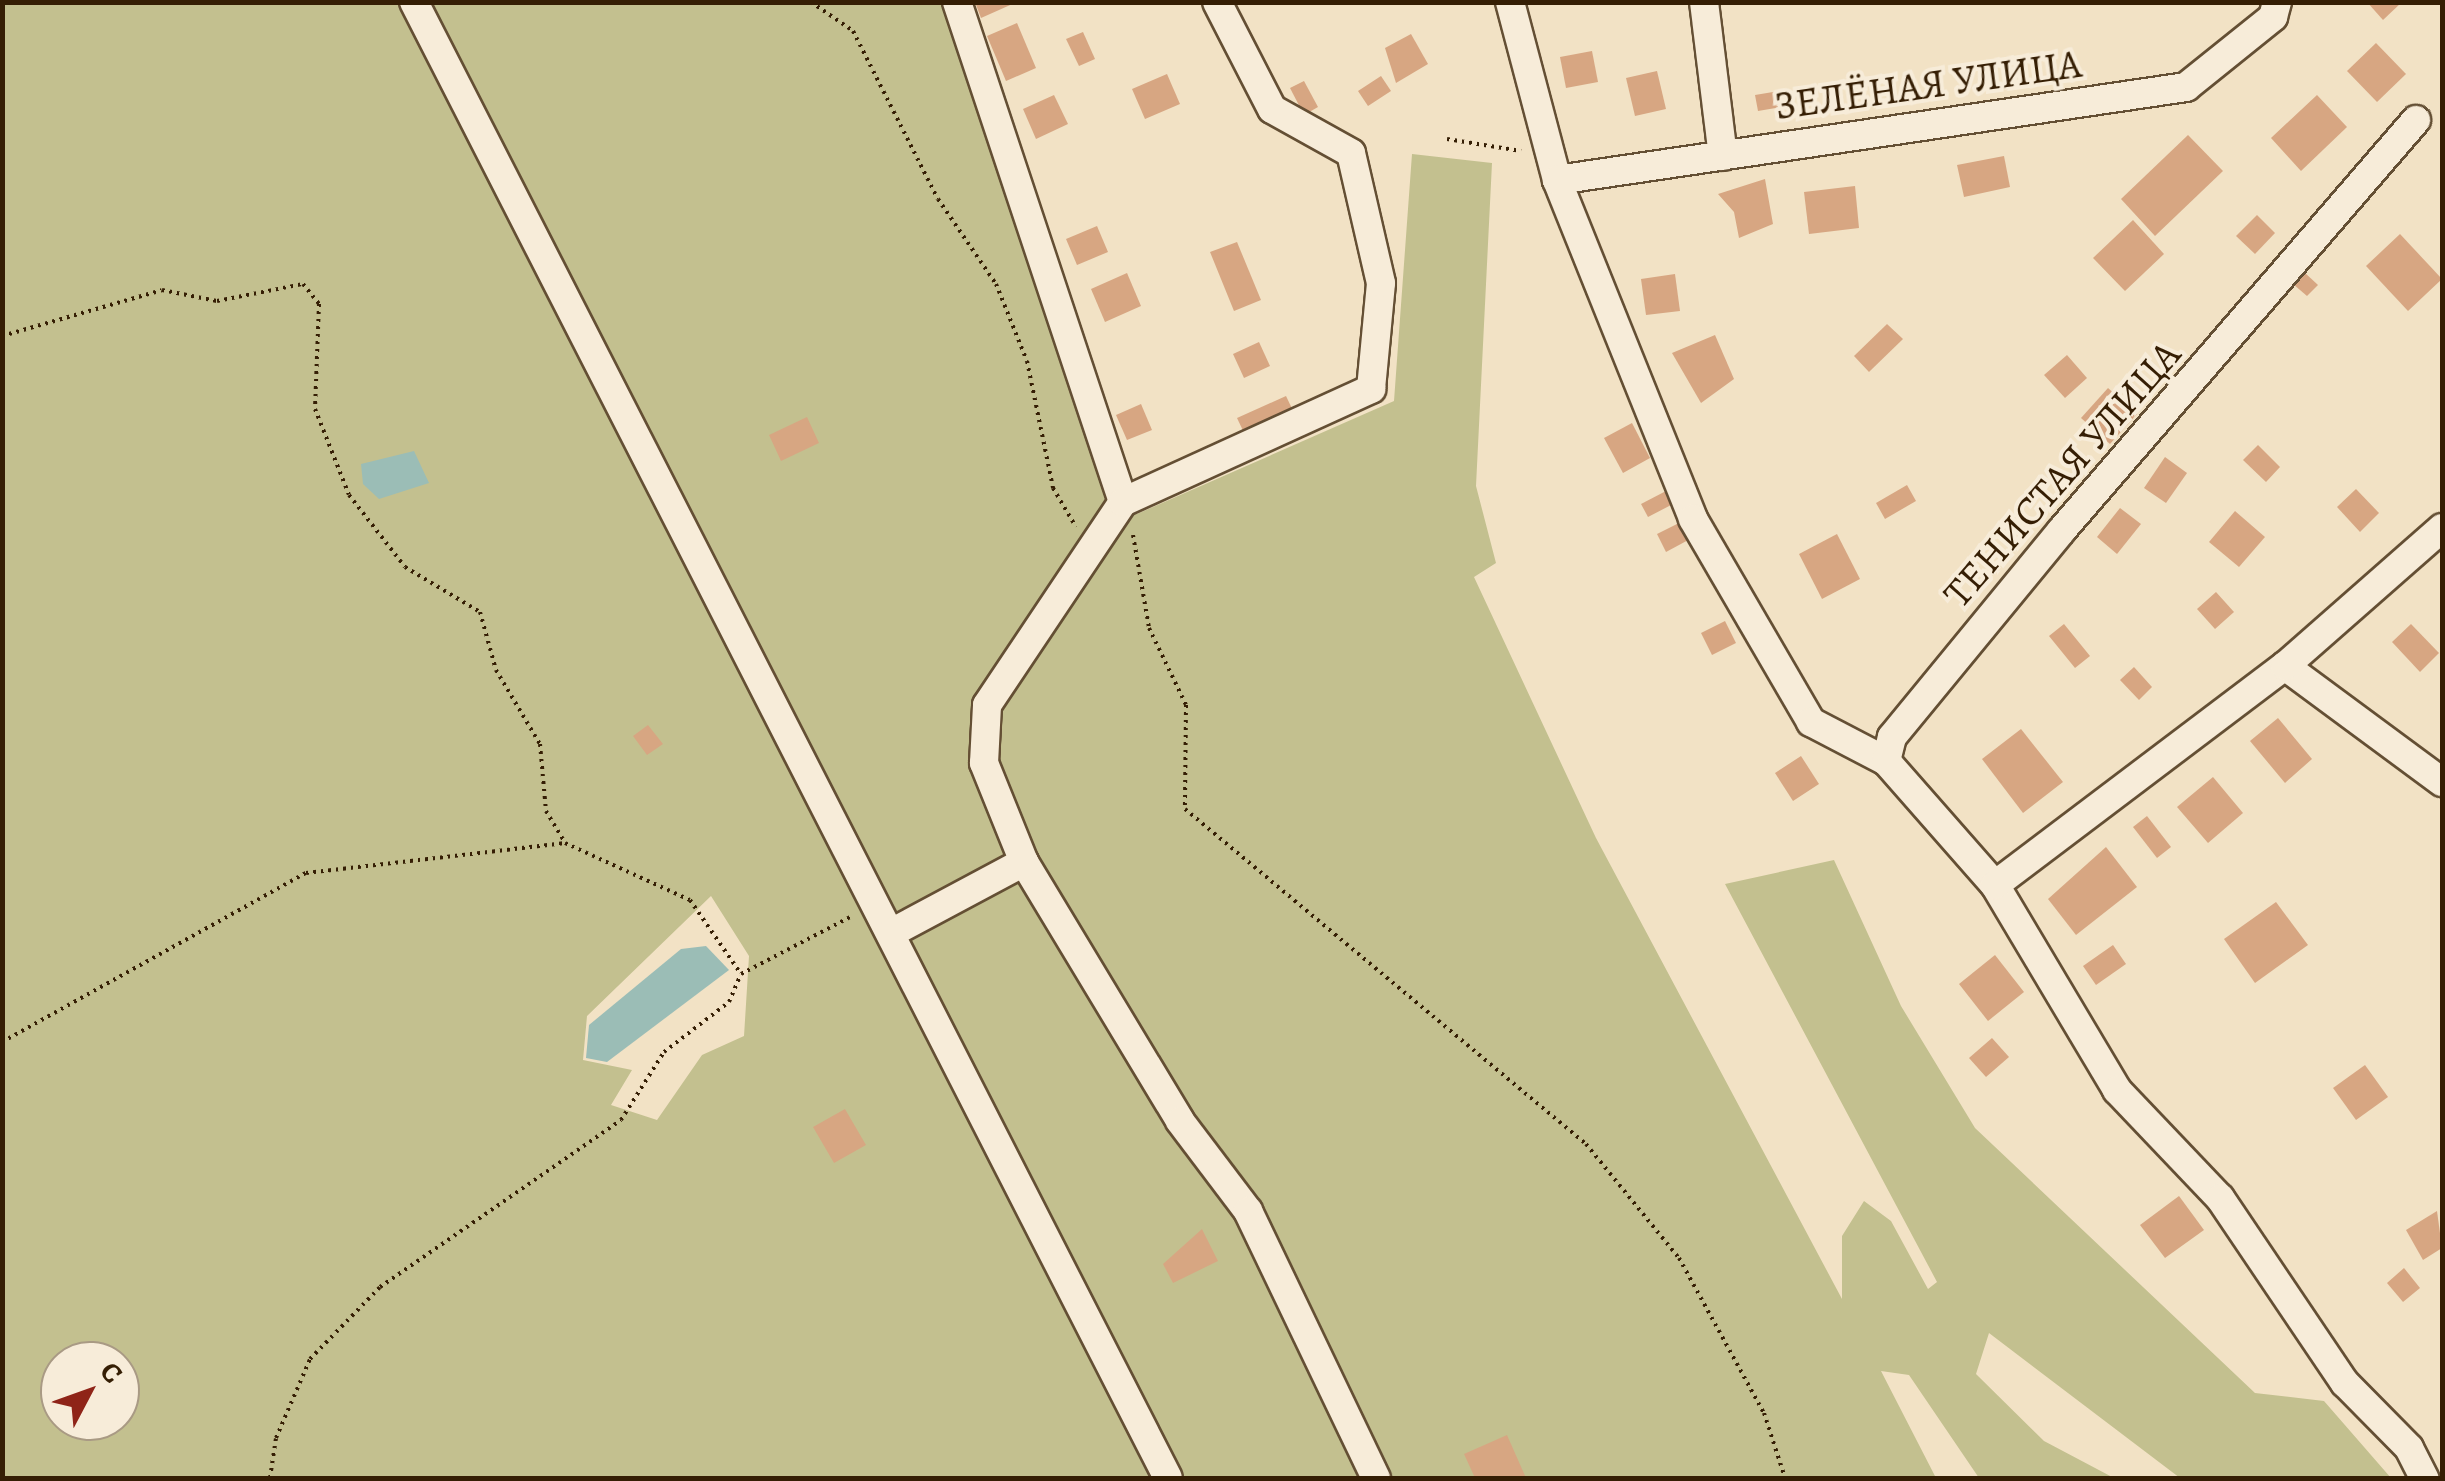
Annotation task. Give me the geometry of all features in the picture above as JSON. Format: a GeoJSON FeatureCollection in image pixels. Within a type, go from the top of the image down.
{"type":"FeatureCollection","features":[{"type":"Feature","properties":{"kind":"street"},"geometry":{"type":"LineString","coordinates":[[414,2],[1168,1478]]}},
{"type":"Feature","properties":{"kind":"street"},"geometry":{"type":"LineString","coordinates":[[957,2],[1123,502]]}},
{"type":"Feature","properties":{"kind":"street"},"geometry":{"type":"LineString","coordinates":[[1217,2],[1272,109],[1351,154],[1381,282],[1370,389],[1123,502],[1087,546],[987,704],[984,763],[1024,862],[1180,1121],[1248,1211],[1376,1478]]}},
{"type":"Feature","properties":{"kind":"street"},"geometry":{"type":"LineString","coordinates":[[1510,2],[1557,180],[1694,519],[1811,722],[1886,761],[1995,885],[2117,1090],[2220,1198],[2345,1383],[2409,1448],[2424,1478]]}},
{"type":"Feature","properties":{"kind":"street"},"geometry":{"type":"LineString","coordinates":[[1704,2],[1724,156]]}},
{"type":"Feature","properties":{"kind":"street","name":"ЗЕЛЁНАЯ УЛИЦА"},"geometry":{"type":"LineString","coordinates":[[1557,180],[2186,87],[2273,17],[2277,2]]}},
{"type":"Feature","properties":{"kind":"street","name":"ТЕНИСТАЯ УЛИЦА"},"geometry":{"type":"LineString","coordinates":[[1886,761],[1892,737],[2050,544],[2416,120]]}},
{"type":"Feature","properties":{"kind":"street"},"geometry":{"type":"LineString","coordinates":[[1995,885],[2285,666],[2442,528]]}},
{"type":"Feature","properties":{"kind":"street"},"geometry":{"type":"LineString","coordinates":[[2285,666],[2442,782]]}},
{"type":"Feature","properties":{"kind":"street"},"geometry":{"type":"LineString","coordinates":[[891,933],[1024,862]]}},
{"type":"Feature","properties":{"kind":"street"},"geometry":{"type":"LineString","coordinates":[[2436,1478],[2442,1476]]}},
{"type":"Feature","properties":{"kind":"path"},"geometry":{"type":"LineString","coordinates":[[811,2],[854,31],[938,198],[996,284],[1027,361],[1054,488],[1087,546]]}},
{"type":"Feature","properties":{"kind":"path"},"geometry":{"type":"LineString","coordinates":[[1447,139],[1512,150]]}},
{"type":"Feature","properties":{"kind":"path"},"geometry":{"type":"LineString","coordinates":[[2,336],[162,290],[217,301],[303,284],[320,304],[315,409],[349,495],[405,567],[480,612],[496,670],[540,744],[546,811],[566,842]]}},
{"type":"Feature","properties":{"kind":"path"},"geometry":{"type":"LineString","coordinates":[[1123,502],[1149,628],[1186,705],[1185,809],[1586,1144],[1679,1258],[1764,1414],[1786,1478]]}},
{"type":"Feature","properties":{"kind":"path"},"geometry":{"type":"LineString","coordinates":[[2,1042],[306,873],[566,842],[690,900],[741,974]]}},
{"type":"Feature","properties":{"kind":"path"},"geometry":{"type":"LineString","coordinates":[[270,1478],[276,1438],[310,1359],[380,1287],[621,1120],[664,1052],[730,1002],[741,974],[876,904]]}},
{"type":"Feature","properties":{"kind":"shaded area"},"geometry":{"type":"Polygon","coordinates":[[[2,3],[944,3],[1112,490],[1137,514],[1394,401],[1412,154],[1492,163],[1476,486],[1496,563],[1474,577],[1596,838],[1842,1299],[1842,1236],[1864,1201],[1891,1221],[1928,1289],[1937,1282],[1725,884],[1834,860],[1901,1006],[1975,1128],[2255,1393],[2324,1401],[2391,1478],[2180,1478],[1989,1333],[1976,1374],[2044,1441],[2114,1478],[1979,1478],[1909,1375],[1881,1371],[1936,1478],[3,1478],[2,3]],[[711,896],[587,1016],[583,1060],[632,1070],[611,1105],[657,1120],[702,1055],[744,1036],[749,956],[711,896]]]}},
{"type":"Feature","properties":{"kind":"water"},"geometry":{"type":"Polygon","coordinates":[[[414,451],[429,483],[379,499],[363,484],[361,464],[414,451]]]}},
{"type":"Feature","properties":{"kind":"water"},"geometry":{"type":"Polygon","coordinates":[[[706,946],[729,970],[607,1062],[586,1058],[589,1025],[681,949],[706,946]]]}},
{"type":"Feature","properties":{"kind":"building"},"geometry":{"type":"Polygon","coordinates":[[[975,2],[1017,2],[981,18],[975,2]]]}},
{"type":"Feature","properties":{"kind":"building"},"geometry":{"type":"Polygon","coordinates":[[[2367,2],[2402,2],[2383,20],[2367,2]]]}},
{"type":"Feature","properties":{"kind":"building"},"geometry":{"type":"Polygon","coordinates":[[[1017,23],[1036,68],[1006,81],[987,36],[1017,23]]]}},
{"type":"Feature","properties":{"kind":"building"},"geometry":{"type":"Polygon","coordinates":[[[1083,32],[1095,59],[1079,66],[1066,39],[1083,32]]]}},
{"type":"Feature","properties":{"kind":"building"},"geometry":{"type":"Polygon","coordinates":[[[1411,34],[1428,64],[1396,83],[1385,48],[1411,34]]]}},
{"type":"Feature","properties":{"kind":"building"},"geometry":{"type":"Polygon","coordinates":[[[2376,43],[2406,74],[2377,102],[2347,71],[2376,43]]]}},
{"type":"Feature","properties":{"kind":"building"},"geometry":{"type":"Polygon","coordinates":[[[1592,51],[1598,82],[1566,88],[1560,57],[1592,51]]]}},
{"type":"Feature","properties":{"kind":"building"},"geometry":{"type":"Polygon","coordinates":[[[1657,71],[1666,109],[1635,116],[1626,78],[1657,71]]]}},
{"type":"Feature","properties":{"kind":"building"},"geometry":{"type":"Polygon","coordinates":[[[1167,74],[1180,104],[1145,119],[1132,89],[1167,74]]]}},
{"type":"Feature","properties":{"kind":"building"},"geometry":{"type":"Polygon","coordinates":[[[1381,76],[1391,91],[1368,106],[1358,91],[1381,76]]]}},
{"type":"Feature","properties":{"kind":"building"},"geometry":{"type":"Polygon","coordinates":[[[1304,81],[1318,107],[1304,115],[1290,88],[1304,81]]]}},
{"type":"Feature","properties":{"kind":"building"},"geometry":{"type":"Polygon","coordinates":[[[1779,91],[1782,107],[1758,111],[1755,95],[1779,91]]]}},
{"type":"Feature","properties":{"kind":"building"},"geometry":{"type":"Polygon","coordinates":[[[1054,95],[1068,124],[1036,139],[1023,109],[1054,95]]]}},
{"type":"Feature","properties":{"kind":"building"},"geometry":{"type":"Polygon","coordinates":[[[2317,95],[2347,127],[2301,171],[2271,138],[2317,95]]]}},
{"type":"Feature","properties":{"kind":"building"},"geometry":{"type":"Polygon","coordinates":[[[2188,135],[2223,171],[2155,236],[2121,199],[2188,135]]]}},
{"type":"Feature","properties":{"kind":"building"},"geometry":{"type":"Polygon","coordinates":[[[2004,156],[2010,187],[1964,197],[1957,165],[2004,156]]]}},
{"type":"Feature","properties":{"kind":"building"},"geometry":{"type":"Polygon","coordinates":[[[1765,179],[1773,224],[1739,238],[1734,212],[1718,194],[1765,179]]]}},
{"type":"Feature","properties":{"kind":"building"},"geometry":{"type":"Polygon","coordinates":[[[1855,186],[1859,228],[1809,234],[1804,192],[1855,186]]]}},
{"type":"Feature","properties":{"kind":"building"},"geometry":{"type":"Polygon","coordinates":[[[2257,215],[2275,233],[2255,254],[2236,236],[2257,215]]]}},
{"type":"Feature","properties":{"kind":"building"},"geometry":{"type":"Polygon","coordinates":[[[2133,220],[2164,254],[2125,291],[2093,258],[2133,220]]]}},
{"type":"Feature","properties":{"kind":"building"},"geometry":{"type":"Polygon","coordinates":[[[1097,226],[1108,252],[1077,265],[1066,239],[1097,226]]]}},
{"type":"Feature","properties":{"kind":"building"},"geometry":{"type":"Polygon","coordinates":[[[2400,234],[2442,279],[2408,311],[2366,266],[2400,234]]]}},
{"type":"Feature","properties":{"kind":"building"},"geometry":{"type":"Polygon","coordinates":[[[1237,242],[1261,300],[1234,311],[1210,252],[1237,242]]]}},
{"type":"Feature","properties":{"kind":"building"},"geometry":{"type":"Polygon","coordinates":[[[2304,272],[2318,285],[2307,296],[2293,284],[2304,272]]]}},
{"type":"Feature","properties":{"kind":"building"},"geometry":{"type":"Polygon","coordinates":[[[1127,273],[1141,306],[1105,322],[1091,289],[1127,273]]]}},
{"type":"Feature","properties":{"kind":"building"},"geometry":{"type":"Polygon","coordinates":[[[1675,274],[1680,311],[1646,315],[1641,279],[1675,274]]]}},
{"type":"Feature","properties":{"kind":"building"},"geometry":{"type":"Polygon","coordinates":[[[1887,324],[1903,339],[1869,372],[1854,356],[1887,324]]]}},
{"type":"Feature","properties":{"kind":"building"},"geometry":{"type":"Polygon","coordinates":[[[1715,335],[1734,379],[1701,403],[1672,353],[1715,335]]]}},
{"type":"Feature","properties":{"kind":"building"},"geometry":{"type":"Polygon","coordinates":[[[1259,342],[1270,366],[1244,378],[1233,354],[1259,342]]]}},
{"type":"Feature","properties":{"kind":"building"},"geometry":{"type":"Polygon","coordinates":[[[2067,355],[2087,378],[2065,398],[2044,375],[2067,355]]]}},
{"type":"Feature","properties":{"kind":"building"},"geometry":{"type":"Polygon","coordinates":[[[2108,388],[2137,414],[2110,444],[2081,418],[2108,388]]]}},
{"type":"Feature","properties":{"kind":"building"},"geometry":{"type":"Polygon","coordinates":[[[1286,396],[1296,417],[1247,439],[1237,418],[1286,396]]]}},
{"type":"Feature","properties":{"kind":"building"},"geometry":{"type":"Polygon","coordinates":[[[1141,404],[1152,430],[1127,440],[1116,415],[1141,404]]]}},
{"type":"Feature","properties":{"kind":"building"},"geometry":{"type":"Polygon","coordinates":[[[807,417],[819,443],[781,461],[769,435],[807,417]]]}},
{"type":"Feature","properties":{"kind":"building"},"geometry":{"type":"Polygon","coordinates":[[[1632,423],[1650,458],[1623,473],[1604,438],[1632,423]]]}},
{"type":"Feature","properties":{"kind":"building"},"geometry":{"type":"Polygon","coordinates":[[[2258,445],[2280,467],[2266,482],[2243,460],[2258,445]]]}},
{"type":"Feature","properties":{"kind":"building"},"geometry":{"type":"Polygon","coordinates":[[[2165,457],[2187,473],[2166,503],[2144,488],[2165,457]]]}},
{"type":"Feature","properties":{"kind":"building"},"geometry":{"type":"Polygon","coordinates":[[[1907,485],[1916,501],[1885,519],[1876,503],[1907,485]]]}},
{"type":"Feature","properties":{"kind":"building"},"geometry":{"type":"Polygon","coordinates":[[[2356,489],[2379,513],[2360,532],[2337,507],[2356,489]]]}},
{"type":"Feature","properties":{"kind":"building"},"geometry":{"type":"Polygon","coordinates":[[[1666,491],[1673,504],[1648,517],[1641,504],[1666,491]]]}},
{"type":"Feature","properties":{"kind":"building"},"geometry":{"type":"Polygon","coordinates":[[[2120,508],[2141,524],[2117,554],[2097,537],[2120,508]]]}},
{"type":"Feature","properties":{"kind":"building"},"geometry":{"type":"Polygon","coordinates":[[[2235,511],[2265,537],[2239,567],[2209,542],[2235,511]]]}},
{"type":"Feature","properties":{"kind":"building"},"geometry":{"type":"Polygon","coordinates":[[[1683,521],[1692,538],[1666,552],[1657,534],[1683,521]]]}},
{"type":"Feature","properties":{"kind":"building"},"geometry":{"type":"Polygon","coordinates":[[[1837,534],[1860,579],[1822,599],[1799,554],[1837,534]]]}},
{"type":"Feature","properties":{"kind":"building"},"geometry":{"type":"Polygon","coordinates":[[[2216,592],[2234,612],[2215,629],[2197,609],[2216,592]]]}},
{"type":"Feature","properties":{"kind":"building"},"geometry":{"type":"Polygon","coordinates":[[[1725,621],[1736,643],[1712,655],[1701,633],[1725,621]]]}},
{"type":"Feature","properties":{"kind":"building"},"geometry":{"type":"Polygon","coordinates":[[[2064,624],[2090,656],[2075,668],[2049,636],[2064,624]]]}},
{"type":"Feature","properties":{"kind":"building"},"geometry":{"type":"Polygon","coordinates":[[[2411,624],[2439,653],[2420,672],[2392,642],[2411,624]]]}},
{"type":"Feature","properties":{"kind":"building"},"geometry":{"type":"Polygon","coordinates":[[[2134,667],[2152,687],[2139,700],[2120,680],[2134,667]]]}},
{"type":"Feature","properties":{"kind":"building"},"geometry":{"type":"Polygon","coordinates":[[[2278,718],[2312,759],[2285,783],[2250,741],[2278,718]]]}},
{"type":"Feature","properties":{"kind":"building"},"geometry":{"type":"Polygon","coordinates":[[[648,725],[663,744],[647,755],[633,736],[648,725]]]}},
{"type":"Feature","properties":{"kind":"building"},"geometry":{"type":"Polygon","coordinates":[[[2021,729],[2063,782],[2023,813],[1982,759],[2021,729]]]}},
{"type":"Feature","properties":{"kind":"building"},"geometry":{"type":"Polygon","coordinates":[[[1801,756],[1819,784],[1793,801],[1775,773],[1801,756]]]}},
{"type":"Feature","properties":{"kind":"building"},"geometry":{"type":"Polygon","coordinates":[[[2213,777],[2243,813],[2208,843],[2177,807],[2213,777]]]}},
{"type":"Feature","properties":{"kind":"building"},"geometry":{"type":"Polygon","coordinates":[[[2147,816],[2171,847],[2157,858],[2133,827],[2147,816]]]}},
{"type":"Feature","properties":{"kind":"building"},"geometry":{"type":"Polygon","coordinates":[[[2106,847],[2137,887],[2076,935],[2048,899],[2106,847]]]}},
{"type":"Feature","properties":{"kind":"building"},"geometry":{"type":"Polygon","coordinates":[[[2276,902],[2308,945],[2255,983],[2224,939],[2276,902]]]}},
{"type":"Feature","properties":{"kind":"building"},"geometry":{"type":"Polygon","coordinates":[[[2113,945],[2126,964],[2096,985],[2083,966],[2113,945]]]}},
{"type":"Feature","properties":{"kind":"building"},"geometry":{"type":"Polygon","coordinates":[[[1995,955],[2024,992],[1988,1021],[1959,984],[1995,955]]]}},
{"type":"Feature","properties":{"kind":"building"},"geometry":{"type":"Polygon","coordinates":[[[1992,1038],[2009,1057],[1986,1077],[1969,1058],[1992,1038]]]}},
{"type":"Feature","properties":{"kind":"building"},"geometry":{"type":"Polygon","coordinates":[[[2365,1065],[2388,1097],[2356,1120],[2333,1088],[2365,1065]]]}},
{"type":"Feature","properties":{"kind":"building"},"geometry":{"type":"Polygon","coordinates":[[[845,1109],[866,1145],[834,1163],[813,1127],[845,1109]]]}},
{"type":"Feature","properties":{"kind":"building"},"geometry":{"type":"Polygon","coordinates":[[[2179,1196],[2204,1230],[2165,1258],[2140,1225],[2179,1196]]]}},
{"type":"Feature","properties":{"kind":"building"},"geometry":{"type":"Polygon","coordinates":[[[2437,1211],[2442,1248],[2423,1260],[2406,1230],[2437,1211]]]}},
{"type":"Feature","properties":{"kind":"building"},"geometry":{"type":"Polygon","coordinates":[[[1202,1229],[1218,1261],[1173,1283],[1163,1264],[1202,1229]]]}},
{"type":"Feature","properties":{"kind":"building"},"geometry":{"type":"Polygon","coordinates":[[[2404,1268],[2420,1288],[2403,1302],[2387,1283],[2404,1268]]]}},
{"type":"Feature","properties":{"kind":"building"},"geometry":{"type":"Polygon","coordinates":[[[1507,1435],[1526,1478],[1475,1478],[1464,1454],[1507,1435]]]}}]}
